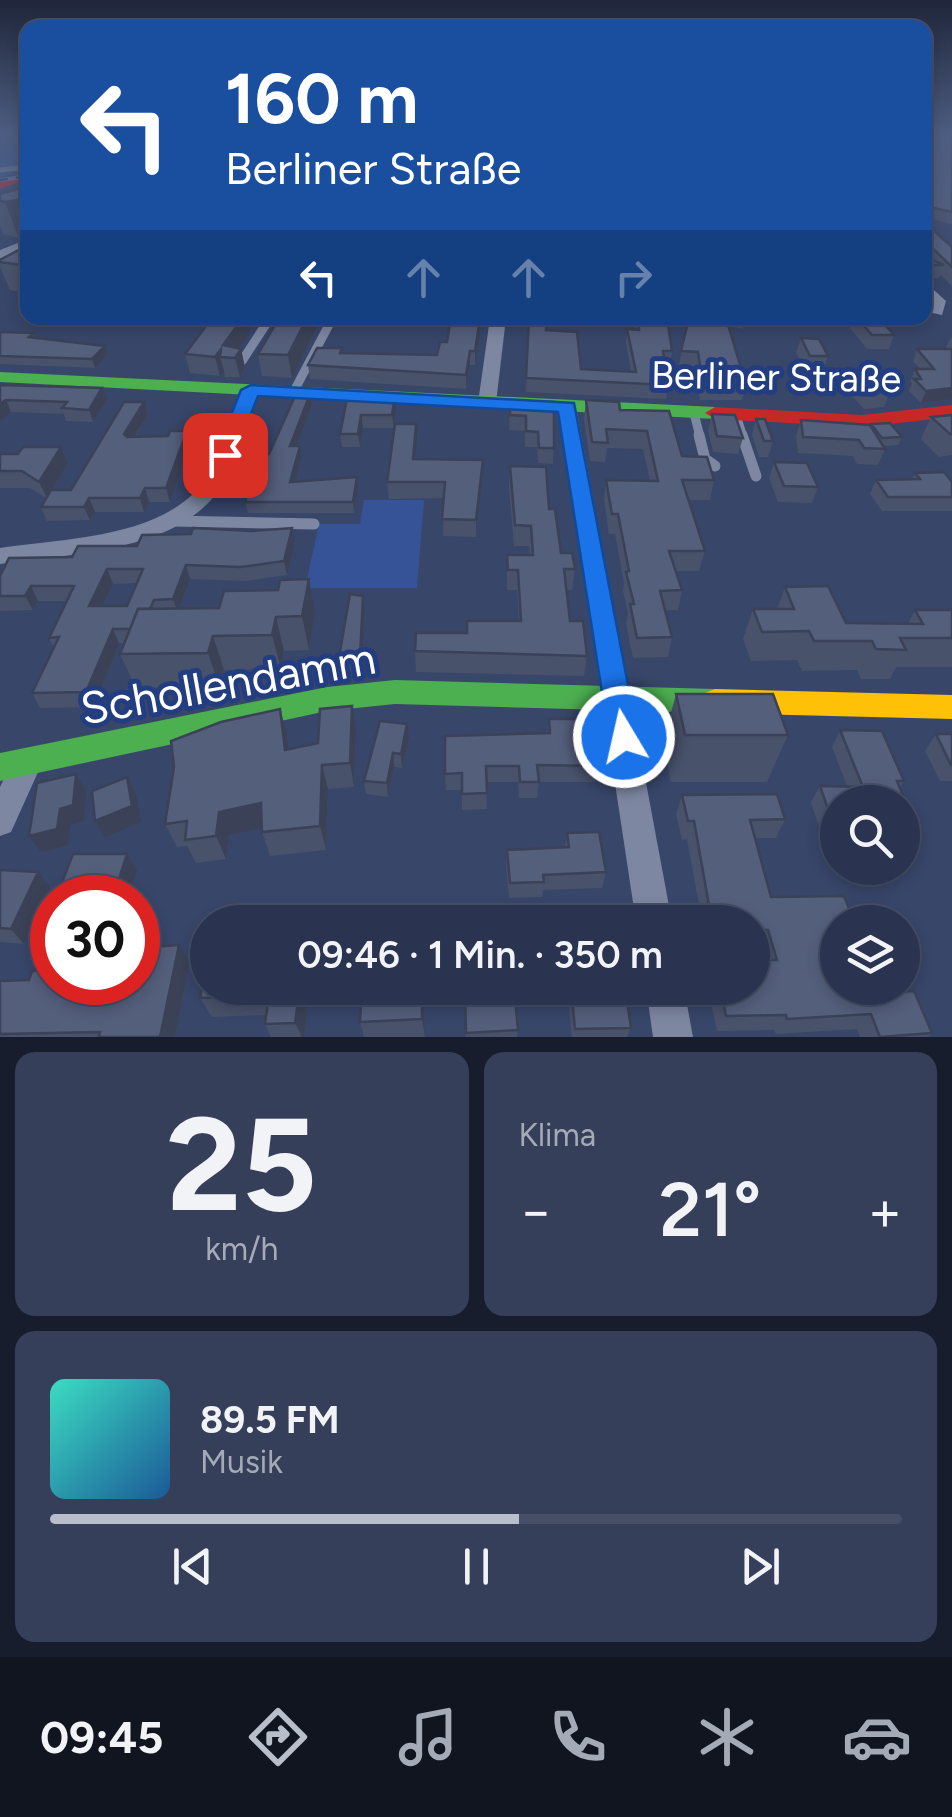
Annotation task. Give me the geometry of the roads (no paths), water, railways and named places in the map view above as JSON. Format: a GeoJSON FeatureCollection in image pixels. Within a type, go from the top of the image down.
{"type":"FeatureCollection","features":[{"type":"Feature","properties":{"kind":"street"},"geometry":{"type":"LineString","coordinates":[[932,294],[938,301],[936,312]]}},
{"type":"Feature","properties":{"kind":"street"},"geometry":{"type":"LineString","coordinates":[[487,403],[496,325]]}},
{"type":"Feature","properties":{"kind":"street","name":"Berliner Straße"},"geometry":{"type":"LineString","coordinates":[[0,377],[862,421],[952,411]]}},
{"type":"Feature","properties":{"kind":"street"},"geometry":{"type":"LineString","coordinates":[[0,556],[136,532],[168,521],[212,487],[251,390]]}},
{"type":"Feature","properties":{"kind":"street"},"geometry":{"type":"LineString","coordinates":[[567,407],[651,905]]}},
{"type":"Feature","properties":{"kind":"street","name":"Schollendamm"},"geometry":{"type":"LineString","coordinates":[[14,764],[327,698],[395,692],[952,707]]}},
{"type":"Feature","properties":{"kind":"street"},"geometry":{"type":"LineString","coordinates":[[0,822],[14,764]]}},
{"type":"Feature","properties":{"kind":"street"},"geometry":{"type":"LineString","coordinates":[[667,1005],[673,1037]]}},
{"type":"Feature","properties":{"kind":"lane"},"geometry":{"type":"LineString","coordinates":[[242,361],[265,325]]}},
{"type":"Feature","properties":{"kind":"lane"},"geometry":{"type":"LineString","coordinates":[[293,393],[329,325]]}},
{"type":"Feature","properties":{"kind":"lane"},"geometry":{"type":"LineString","coordinates":[[694,413],[705,459],[715,466]]}},
{"type":"Feature","properties":{"kind":"lane"},"geometry":{"type":"LineString","coordinates":[[736,415],[756,476]]}},
{"type":"Feature","properties":{"kind":"lane"},"geometry":{"type":"LineString","coordinates":[[168,521],[314,524]]}}]}
